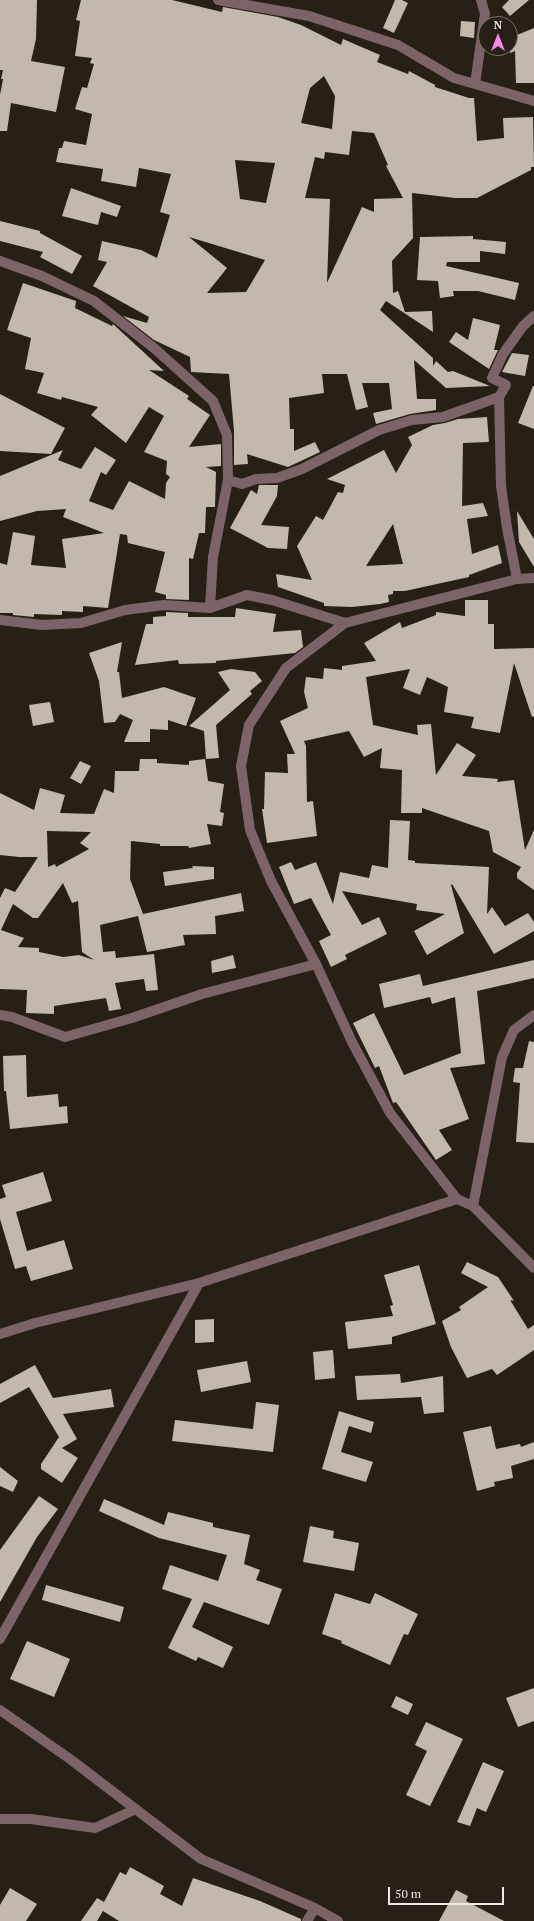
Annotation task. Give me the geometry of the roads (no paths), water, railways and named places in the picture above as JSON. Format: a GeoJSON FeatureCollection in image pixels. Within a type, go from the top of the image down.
{"type":"FeatureCollection","features":[{"type":"Feature","properties":{"kind":"street"},"geometry":{"type":"LineString","coordinates":[[218,0],[324,20],[398,45],[454,78],[534,101]]}},
{"type":"Feature","properties":{"kind":"street"},"geometry":{"type":"LineString","coordinates":[[475,84],[485,14],[481,0]]}},
{"type":"Feature","properties":{"kind":"street"},"geometry":{"type":"LineString","coordinates":[[0,261],[42,276],[94,301],[148,344],[213,401],[227,435],[228,480],[214,557],[210,608]]}},
{"type":"Feature","properties":{"kind":"street"},"geometry":{"type":"LineString","coordinates":[[517,580],[501,486],[499,397],[506,385],[492,378],[503,354],[523,326],[534,316]]}},
{"type":"Feature","properties":{"kind":"street"},"geometry":{"type":"LineString","coordinates":[[228,480],[242,484],[256,479],[277,478],[302,469],[378,430],[412,420],[443,417],[499,397]]}},
{"type":"Feature","properties":{"kind":"street"},"geometry":{"type":"LineString","coordinates":[[534,578],[517,580],[345,623],[286,668],[249,725],[241,766],[250,830],[271,881],[316,964],[352,1042],[390,1113],[457,1199],[473,1206],[534,1268]]}},
{"type":"Feature","properties":{"kind":"street"},"geometry":{"type":"LineString","coordinates":[[0,620],[42,625],[82,623],[124,610],[164,606],[210,608],[246,595],[272,600],[345,623]]}},
{"type":"Feature","properties":{"kind":"street"},"geometry":{"type":"LineString","coordinates":[[0,1015],[12,1017],[65,1037],[132,1018],[202,994],[316,964]]}},
{"type":"Feature","properties":{"kind":"street"},"geometry":{"type":"LineString","coordinates":[[473,1206],[502,1057],[514,1030],[534,1016]]}},
{"type":"Feature","properties":{"kind":"street"},"geometry":{"type":"LineString","coordinates":[[0,1334],[35,1323],[199,1283],[457,1199]]}},
{"type":"Feature","properties":{"kind":"street"},"geometry":{"type":"LineString","coordinates":[[0,1640],[199,1283]]}},
{"type":"Feature","properties":{"kind":"street"},"geometry":{"type":"LineString","coordinates":[[0,1710],[70,1759],[201,1859],[316,1908],[338,1921]]}},
{"type":"Feature","properties":{"kind":"street"},"geometry":{"type":"LineString","coordinates":[[0,1819],[31,1819],[95,1828],[136,1809]]}},
{"type":"Feature","properties":{"kind":"street"},"geometry":{"type":"LineString","coordinates":[[307,1921],[316,1908]]}}]}
